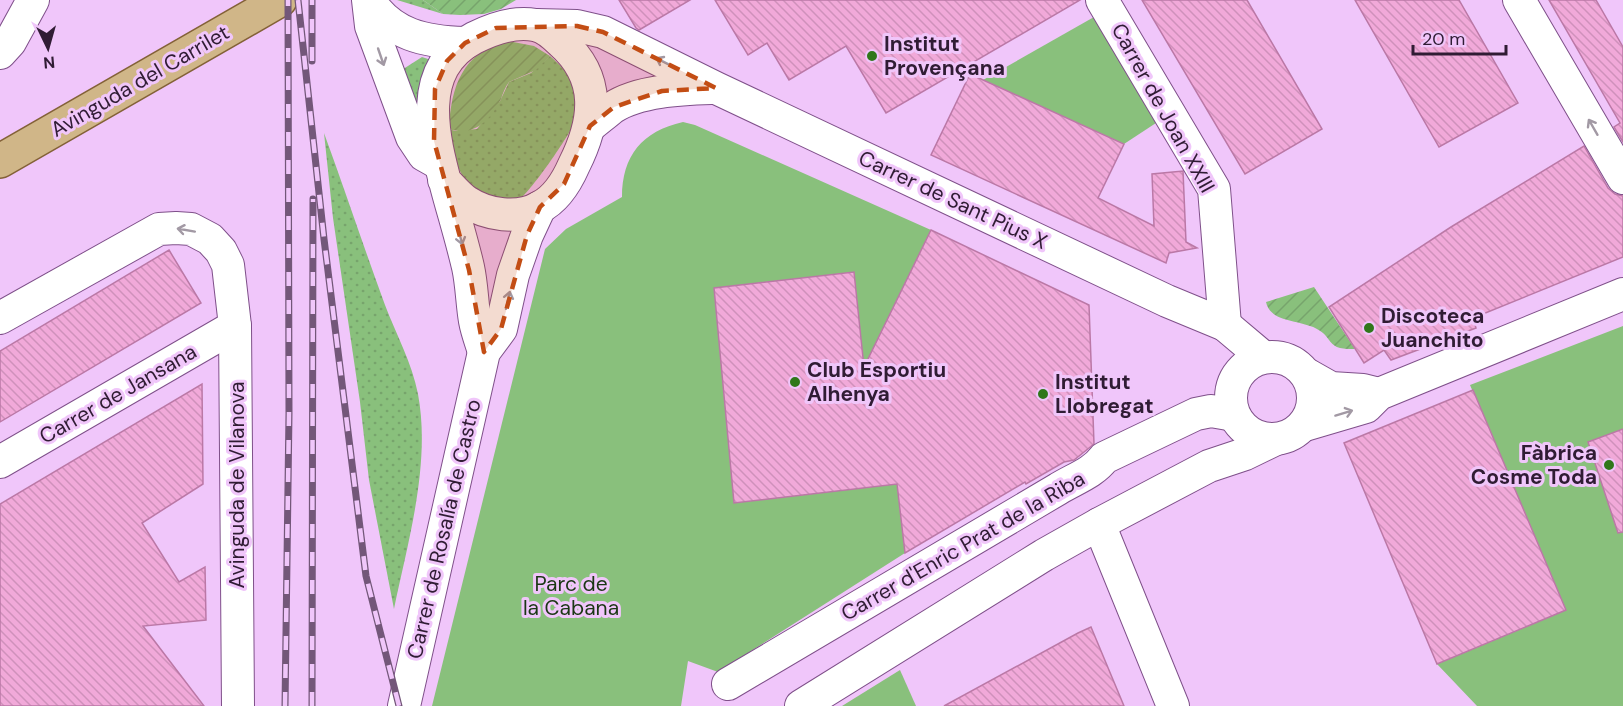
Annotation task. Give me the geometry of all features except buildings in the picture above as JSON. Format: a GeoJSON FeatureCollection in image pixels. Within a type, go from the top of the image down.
{"type":"FeatureCollection","features":[{"type":"Feature","properties":{"kind":"main road","name":"Avinguda del Carrilet"},"geometry":{"type":"LineString","coordinates":[[0,162],[280,0]]}},
{"type":"Feature","properties":{"kind":"street"},"geometry":{"type":"LineString","coordinates":[[0,53],[10,42],[33,0]]}},
{"type":"Feature","properties":{"kind":"street"},"geometry":{"type":"LineString","coordinates":[[368,0],[378,14],[400,30],[432,40],[465,43]]}},
{"type":"Feature","properties":{"kind":"street"},"geometry":{"type":"LineString","coordinates":[[368,0],[371,26],[412,137],[424,155],[442,172],[466,202],[489,213],[521,213],[540,207],[564,184],[583,147],[590,126],[591,102],[588,82],[582,66],[566,46],[549,31],[537,12],[518,24],[496,28],[465,43],[447,61],[435,89],[433,125],[442,172]]}},
{"type":"Feature","properties":{"kind":"street","name":"Carrer de Joan XXIII"},"geometry":{"type":"LineString","coordinates":[[1102,0],[1214,189],[1225,325]]}},
{"type":"Feature","properties":{"kind":"street"},"geometry":{"type":"LineString","coordinates":[[1519,0],[1619,163]]}},
{"type":"Feature","properties":{"kind":"street","name":"Carrer de Sant Pius X"},"geometry":{"type":"LineString","coordinates":[[537,12],[603,32],[716,88],[1225,325],[1251,365]]}},
{"type":"Feature","properties":{"kind":"street","name":"Carrer de Sant Pius X"},"geometry":{"type":"LineString","coordinates":[[590,126],[614,107],[641,97],[662,91],[716,88]]}},
{"type":"Feature","properties":{"kind":"street","name":"Carrer de Rosalía de Castro"},"geometry":{"type":"LineString","coordinates":[[442,172],[469,270],[476,325],[484,352]]}},
{"type":"Feature","properties":{"kind":"street","name":"Carrer de Rosalía de Castro"},"geometry":{"type":"LineString","coordinates":[[404,706],[484,352],[501,328],[513,275],[540,207]]}},
{"type":"Feature","properties":{"kind":"street","name":"Avinguda de Vilanova"},"geometry":{"type":"LineString","coordinates":[[0,318],[159,229],[191,229],[210,239],[221,251],[228,265],[235,326],[238,706]]}},
{"type":"Feature","properties":{"kind":"street"},"geometry":{"type":"LineString","coordinates":[[801,706],[1044,555],[1209,466],[1292,435],[1305,425],[1366,407],[1378,394],[1623,294]]}},
{"type":"Feature","properties":{"kind":"street","name":"Carrer de Sant Pius X"},"geometry":{"type":"LineString","coordinates":[[1191,311],[1231,357],[1251,365]]}},
{"type":"Feature","properties":{"kind":"street","name":"Carrer de Jansana"},"geometry":{"type":"LineString","coordinates":[[0,462],[235,326]]}},
{"type":"Feature","properties":{"kind":"street"},"geometry":{"type":"LineString","coordinates":[[1276,440],[1260,438],[1246,430],[1236,419],[1230,401],[1232,386],[1251,365],[1280,357],[1296,363],[1308,375],[1331,388],[1363,390],[1378,394]]}},
{"type":"Feature","properties":{"kind":"street"},"geometry":{"type":"LineString","coordinates":[[1305,425],[1312,411],[1315,395],[1308,375]]}},
{"type":"Feature","properties":{"kind":"street","name":"Carrer d'Enric Prat de la Riba"},"geometry":{"type":"LineString","coordinates":[[728,684],[1086,472],[1096,469],[1104,458],[1196,414],[1211,411],[1236,419]]}},
{"type":"Feature","properties":{"kind":"street"},"geometry":{"type":"LineString","coordinates":[[1209,466],[1223,450],[1236,419]]}},
{"type":"Feature","properties":{"kind":"street"},"geometry":{"type":"LineString","coordinates":[[1099,524],[1173,706]]}},
{"type":"Feature","properties":{"kind":"highlighted area"},"geometry":{"type":"Polygon","coordinates":[[[577,26],[603,32],[716,88],[662,91],[614,107],[590,126],[564,184],[540,207],[527,235],[501,329],[484,352],[469,270],[434,141],[435,89],[447,61],[465,43],[496,28],[577,26]]]}},
{"type":"Feature","properties":{"kind":"green space"},"geometry":{"type":"Polygon","coordinates":[[[397,0],[423,0],[443,14],[397,0]]]}},
{"type":"Feature","properties":{"kind":"green space"},"geometry":{"type":"Polygon","coordinates":[[[423,0],[516,0],[501,9],[484,14],[460,15],[443,14],[423,0]]]}},
{"type":"Feature","properties":{"kind":"green space"},"geometry":{"type":"Polygon","coordinates":[[[1094,17],[1156,123],[1124,144],[983,80],[1094,17]]]}},
{"type":"Feature","properties":{"kind":"green space"},"geometry":{"type":"Polygon","coordinates":[[[508,41],[534,46],[550,56],[536,70],[509,82],[497,107],[480,125],[466,131],[449,129],[456,86],[462,73],[480,53],[508,41]]]}},
{"type":"Feature","properties":{"kind":"green space"},"geometry":{"type":"Polygon","coordinates":[[[550,56],[566,72],[575,87],[577,111],[575,121],[549,163],[523,196],[512,202],[491,202],[464,179],[455,161],[449,129],[455,131],[477,129],[500,101],[509,82],[531,73],[550,56]]]}},
{"type":"Feature","properties":{"kind":"green space"},"geometry":{"type":"Polygon","coordinates":[[[422,57],[431,60],[423,136],[397,73],[422,57]]]}},
{"type":"Feature","properties":{"kind":"green space","name":"Parc de la Cabana"},"geometry":{"type":"Polygon","coordinates":[[[683,122],[695,125],[931,230],[893,309],[887,399],[905,553],[718,672],[688,661],[681,706],[432,706],[545,249],[566,229],[622,197],[626,169],[637,148],[656,132],[683,122]]]}},
{"type":"Feature","properties":{"kind":"green space"},"geometry":{"type":"Polygon","coordinates":[[[324,133],[385,305],[408,360],[418,394],[422,448],[420,475],[394,609],[369,480],[333,218],[324,133]]]}},
{"type":"Feature","properties":{"kind":"green space"},"geometry":{"type":"Polygon","coordinates":[[[1314,287],[1355,349],[1337,347],[1315,328],[1284,319],[1272,313],[1268,308],[1266,302],[1314,287]]]}},
{"type":"Feature","properties":{"kind":"green space"},"geometry":{"type":"Polygon","coordinates":[[[1623,326],[1623,706],[1477,706],[1437,664],[1566,610],[1470,385],[1623,326]]]}},
{"type":"Feature","properties":{"kind":"green space"},"geometry":{"type":"Polygon","coordinates":[[[900,670],[916,706],[842,706],[900,670]]]}},
{"type":"Feature","properties":{"kind":"railway"},"geometry":{"type":"LineString","coordinates":[[285,706],[289,413],[288,0]]}},
{"type":"Feature","properties":{"kind":"railway"},"geometry":{"type":"LineString","coordinates":[[298,0],[324,239],[366,576],[399,706]]}},
{"type":"Feature","properties":{"kind":"railway"},"geometry":{"type":"LineString","coordinates":[[312,0],[312,61]]}},
{"type":"Feature","properties":{"kind":"railway"},"geometry":{"type":"LineString","coordinates":[[312,706],[313,199]]}},
{"type":"Feature","properties":{"kind":"place","name":"Institut Provençana"},"geometry":{"type":"Point","coordinates":[872,56]}},
{"type":"Feature","properties":{"kind":"place","name":"Discoteca Juanchito"},"geometry":{"type":"Point","coordinates":[1369,328]}},
{"type":"Feature","properties":{"kind":"place","name":"Club Esportiu Alhenya"},"geometry":{"type":"Point","coordinates":[795,382]}},
{"type":"Feature","properties":{"kind":"place","name":"Institut Llobregat"},"geometry":{"type":"Point","coordinates":[1043,394]}},
{"type":"Feature","properties":{"kind":"place","name":"Fàbrica Cosme Toda"},"geometry":{"type":"Point","coordinates":[1609,465]}}]}
